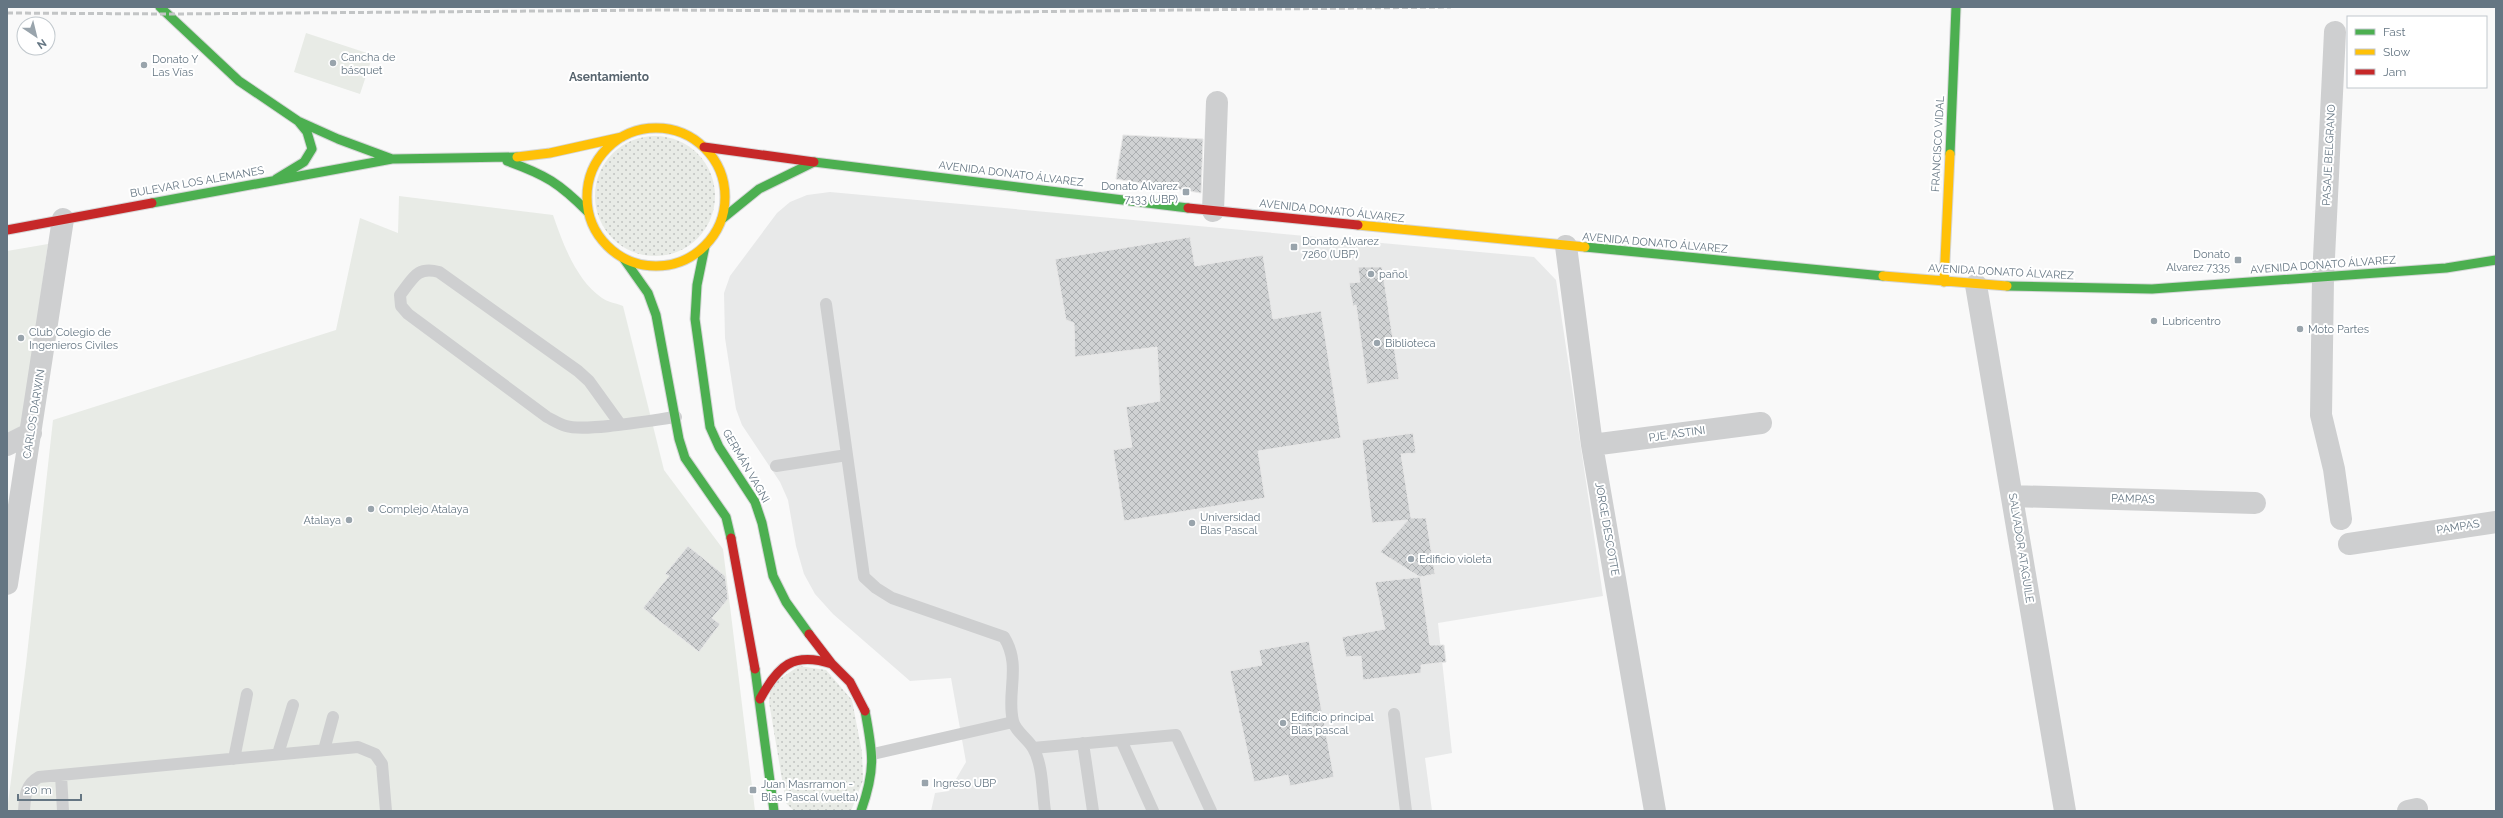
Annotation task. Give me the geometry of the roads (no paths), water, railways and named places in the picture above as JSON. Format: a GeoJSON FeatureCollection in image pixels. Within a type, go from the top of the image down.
{"type":"FeatureCollection","features":[{"type":"Feature","properties":{"kind":"main road"},"geometry":{"type":"LineString","coordinates":[[160,7],[239,81],[298,121],[338,139],[392,159],[504,159],[550,153],[622,137],[646,129],[671,129],[694,139],[712,156],[722,176],[726,197],[722,219],[718,229],[705,246],[687,259],[668,266],[648,266],[624,259]]}},
{"type":"Feature","properties":{"kind":"main road","name":"FRANCISCO VIDAL"},"geometry":{"type":"LineString","coordinates":[[1944,282],[1956,7]]}},
{"type":"Feature","properties":{"kind":"main road"},"geometry":{"type":"LineString","coordinates":[[275,180],[301,165],[313,151],[314,145],[309,133],[298,121]]}},
{"type":"Feature","properties":{"kind":"main road"},"geometry":{"type":"LineString","coordinates":[[622,137],[602,154],[594,167],[587,196],[588,212],[593,226],[601,239],[624,259],[648,294],[656,315],[679,439],[685,458],[726,517],[745,607],[760,699],[774,811]]}},
{"type":"Feature","properties":{"kind":"main road","name":"AVENIDA DONATO ÁLVAREZ"},"geometry":{"type":"LineString","coordinates":[[704,147],[1212,211],[1976,285],[2152,289],[2323,278],[2446,268],[2496,260]]}},
{"type":"Feature","properties":{"kind":"main road","name":"BULEVAR LOS ALEMANES"},"geometry":{"type":"LineString","coordinates":[[7,230],[392,159]]}},
{"type":"Feature","properties":{"kind":"main road"},"geometry":{"type":"LineString","coordinates":[[504,159],[538,172],[563,187],[588,212]]}},
{"type":"Feature","properties":{"kind":"main road"},"geometry":{"type":"LineString","coordinates":[[722,219],[759,189],[814,162]]}},
{"type":"Feature","properties":{"kind":"main road","name":"GERMÁN VAGNI"},"geometry":{"type":"LineString","coordinates":[[705,246],[697,285],[695,319],[710,427],[719,447],[755,502],[762,523],[773,576],[786,602],[832,664],[850,682],[864,707],[873,754],[870,786],[861,810]]}},
{"type":"Feature","properties":{"kind":"main road"},"geometry":{"type":"LineString","coordinates":[[760,699],[776,671],[793,660],[813,658],[832,664]]}},
{"type":"Feature","properties":{"kind":"street","name":"PASAJE BELGRANO"},"geometry":{"type":"LineString","coordinates":[[2334,32],[2323,278],[2321,415],[2334,469],[2341,519]]}},
{"type":"Feature","properties":{"kind":"street"},"geometry":{"type":"LineString","coordinates":[[1212,211],[1217,102]]}},
{"type":"Feature","properties":{"kind":"street","name":"CARLOS DARWIN"},"geometry":{"type":"LineString","coordinates":[[7,584],[64,219]]}},
{"type":"Feature","properties":{"kind":"street","name":"JORGE DESCOTTE"},"geometry":{"type":"LineString","coordinates":[[1566,246],[1592,445],[1655,811]]}},
{"type":"Feature","properties":{"kind":"street","name":"SALVADOR ATAGUILE"},"geometry":{"type":"LineString","coordinates":[[1976,285],[2065,811]]}},
{"type":"Feature","properties":{"kind":"street","name":"PJE. ASTINI"},"geometry":{"type":"LineString","coordinates":[[1592,445],[1761,423]]}},
{"type":"Feature","properties":{"kind":"street"},"geometry":{"type":"LineString","coordinates":[[7,444],[31,433]]}},
{"type":"Feature","properties":{"kind":"street","name":"PAMPAS"},"geometry":{"type":"LineString","coordinates":[[2012,496],[2255,503]]}},
{"type":"Feature","properties":{"kind":"street","name":"PAMPAS"},"geometry":{"type":"LineString","coordinates":[[2349,544],[2496,522]]}},
{"type":"Feature","properties":{"kind":"lane"},"geometry":{"type":"LineString","coordinates":[[620,424],[589,381],[578,370],[439,272],[427,269],[417,273],[400,295],[401,306],[408,314],[546,417],[567,427],[620,424],[676,417]]}},
{"type":"Feature","properties":{"kind":"lane"},"geometry":{"type":"LineString","coordinates":[[826,304],[864,577],[876,588],[892,598],[1004,637],[1011,649],[1012,655],[1013,722],[1033,748],[1038,760],[1045,811]]}},
{"type":"Feature","properties":{"kind":"lane"},"geometry":{"type":"LineString","coordinates":[[776,466],[847,456]]}},
{"type":"Feature","properties":{"kind":"lane"},"geometry":{"type":"LineString","coordinates":[[234,758],[247,694]]}},
{"type":"Feature","properties":{"kind":"lane"},"geometry":{"type":"LineString","coordinates":[[278,754],[293,705]]}},
{"type":"Feature","properties":{"kind":"lane"},"geometry":{"type":"LineString","coordinates":[[1394,714],[1406,811]]}},
{"type":"Feature","properties":{"kind":"lane"},"geometry":{"type":"LineString","coordinates":[[324,750],[333,717]]}},
{"type":"Feature","properties":{"kind":"lane"},"geometry":{"type":"LineString","coordinates":[[873,754],[1013,722]]}},
{"type":"Feature","properties":{"kind":"lane"},"geometry":{"type":"LineString","coordinates":[[1033,748],[1176,735],[1211,811]]}},
{"type":"Feature","properties":{"kind":"lane"},"geometry":{"type":"LineString","coordinates":[[1121,740],[1153,811]]}},
{"type":"Feature","properties":{"kind":"lane"},"geometry":{"type":"LineString","coordinates":[[1084,743],[1093,811]]}},
{"type":"Feature","properties":{"kind":"lane"},"geometry":{"type":"LineString","coordinates":[[24,811],[25,792],[31,782],[39,777],[358,747],[375,754],[382,764],[386,811]]}},
{"type":"Feature","properties":{"kind":"lane"},"geometry":{"type":"LineString","coordinates":[[61,775],[62,811]]}},
{"type":"Feature","properties":{"kind":"railway"},"geometry":{"type":"LineString","coordinates":[[7,13],[169,14],[664,10],[1004,12],[1451,7]]}},
{"type":"Feature","properties":{"kind":"place","name":"Cancha de básquet"},"geometry":{"type":"Point","coordinates":[333,63]}},
{"type":"Feature","properties":{"kind":"place","name":"Donato Y Las Vías"},"geometry":{"type":"Point","coordinates":[144,65]}},
{"type":"Feature","properties":{"kind":"place","name":"Donato Alvarez 7133 (UBP)"},"geometry":{"type":"Point","coordinates":[1186,192]}},
{"type":"Feature","properties":{"kind":"place","name":"Donato Alvarez 7260 (UBP)"},"geometry":{"type":"Point","coordinates":[1294,247]}},
{"type":"Feature","properties":{"kind":"place","name":"Donato Alvarez 7335"},"geometry":{"type":"Point","coordinates":[2238,260]}},
{"type":"Feature","properties":{"kind":"place","name":"pañol"},"geometry":{"type":"Point","coordinates":[1371,274]}},
{"type":"Feature","properties":{"kind":"place","name":"Lubricentro"},"geometry":{"type":"Point","coordinates":[2154,321]}},
{"type":"Feature","properties":{"kind":"place","name":"Moto Partes"},"geometry":{"type":"Point","coordinates":[2300,329]}},
{"type":"Feature","properties":{"kind":"place","name":"Club Colegio de Ingenieros Civiles"},"geometry":{"type":"Point","coordinates":[21,338]}},
{"type":"Feature","properties":{"kind":"place","name":"Biblioteca"},"geometry":{"type":"Point","coordinates":[1377,343]}},
{"type":"Feature","properties":{"kind":"place","name":"Complejo Atalaya"},"geometry":{"type":"Point","coordinates":[371,509]}},
{"type":"Feature","properties":{"kind":"place","name":"Atalaya"},"geometry":{"type":"Point","coordinates":[349,520]}},
{"type":"Feature","properties":{"kind":"place","name":"Universidad Blas Pascal"},"geometry":{"type":"Point","coordinates":[1192,523]}},
{"type":"Feature","properties":{"kind":"place","name":"Edificio violeta"},"geometry":{"type":"Point","coordinates":[1411,559]}},
{"type":"Feature","properties":{"kind":"place","name":"Edificio principal Blas pascal"},"geometry":{"type":"Point","coordinates":[1283,723]}},
{"type":"Feature","properties":{"kind":"place","name":"Ingreso UBP"},"geometry":{"type":"Point","coordinates":[925,783]}},
{"type":"Feature","properties":{"kind":"place","name":"Juan Masrramon - Blas Pascal (vuelta)"},"geometry":{"type":"Point","coordinates":[753,790]}},
{"type":"Feature","properties":{"kind":"district","name":"Asentamiento"},"geometry":{"type":"Point","coordinates":[609,77]}}]}
